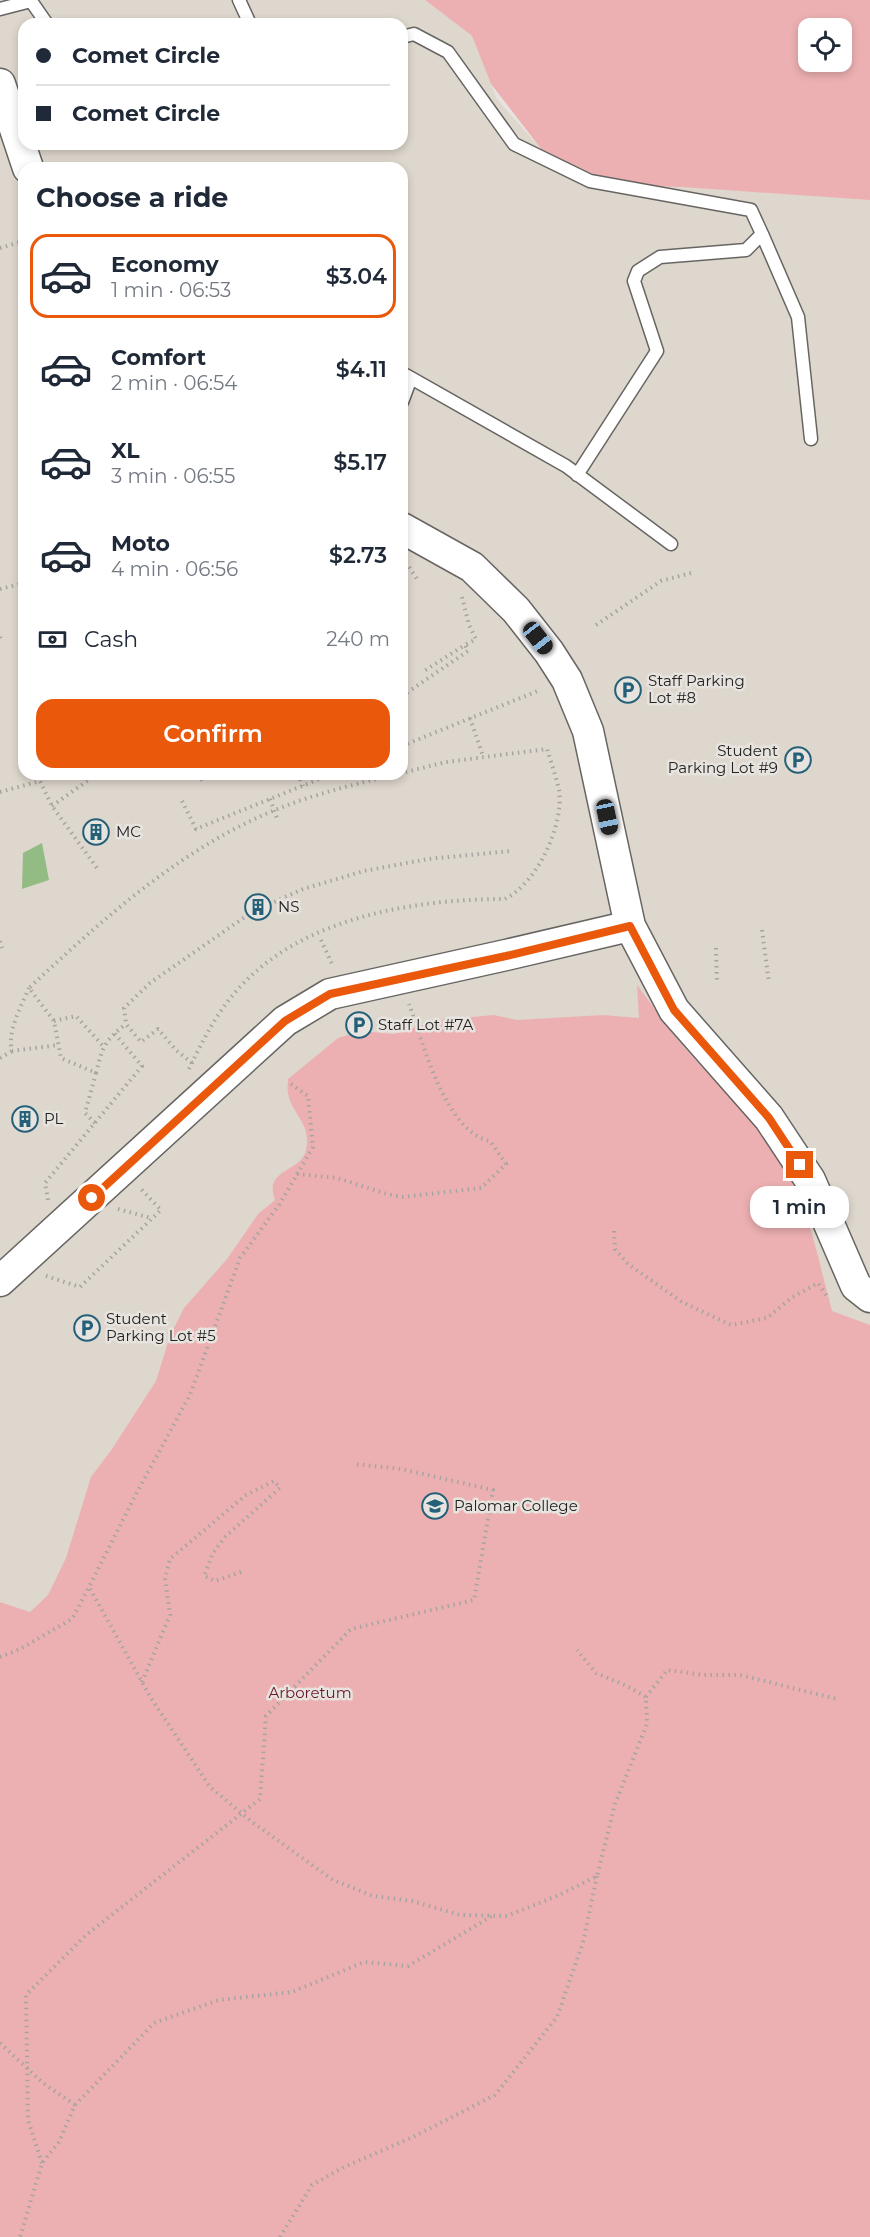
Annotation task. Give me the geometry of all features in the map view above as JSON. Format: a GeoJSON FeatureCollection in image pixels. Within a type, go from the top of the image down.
{"type":"FeatureCollection","features":[{"type":"Feature","properties":{"kind":"street"},"geometry":{"type":"LineString","coordinates":[[0,84],[18,138]]}},
{"type":"Feature","properties":{"kind":"street"},"geometry":{"type":"LineString","coordinates":[[408,531],[472,567],[516,609],[549,652],[567,681],[588,730],[630,926],[674,1010],[769,1118],[810,1180],[856,1286],[870,1297]]}},
{"type":"Feature","properties":{"kind":"street"},"geometry":{"type":"LineString","coordinates":[[0,1281],[285,1021],[330,994],[506,956],[630,926]]}},
{"type":"Feature","properties":{"kind":"lane"},"geometry":{"type":"LineString","coordinates":[[240,0],[248,18]]}},
{"type":"Feature","properties":{"kind":"lane"},"geometry":{"type":"LineString","coordinates":[[0,9],[31,1],[43,18]]}},
{"type":"Feature","properties":{"kind":"lane"},"geometry":{"type":"LineString","coordinates":[[408,36],[414,34],[448,52],[514,144],[590,181],[751,210],[798,317],[811,439]]}},
{"type":"Feature","properties":{"kind":"lane"},"geometry":{"type":"LineString","coordinates":[[577,475],[657,351],[634,281],[638,271],[660,256],[746,250],[762,234]]}},
{"type":"Feature","properties":{"kind":"lane"},"geometry":{"type":"LineString","coordinates":[[408,377],[566,466],[671,544]]}},
{"type":"Feature","properties":{"kind":"path"},"geometry":{"type":"LineString","coordinates":[[0,248],[18,243]]}},
{"type":"Feature","properties":{"kind":"path"},"geometry":{"type":"LineString","coordinates":[[408,565],[419,582]]}},
{"type":"Feature","properties":{"kind":"path"},"geometry":{"type":"LineString","coordinates":[[596,625],[661,581],[691,573]]}},
{"type":"Feature","properties":{"kind":"path"},"geometry":{"type":"LineString","coordinates":[[0,589],[18,584]]}},
{"type":"Feature","properties":{"kind":"path"},"geometry":{"type":"LineString","coordinates":[[424,671],[476,639],[469,625],[462,598],[468,589]]}},
{"type":"Feature","properties":{"kind":"path"},"geometry":{"type":"LineString","coordinates":[[408,694],[468,651],[465,645]]}},
{"type":"Feature","properties":{"kind":"path"},"geometry":{"type":"LineString","coordinates":[[408,744],[550,686]]}},
{"type":"Feature","properties":{"kind":"path"},"geometry":{"type":"LineString","coordinates":[[470,718],[483,756]]}},
{"type":"Feature","properties":{"kind":"path"},"geometry":{"type":"LineString","coordinates":[[189,1070],[206,1033],[239,987],[265,964],[289,948],[319,933],[382,912],[444,901],[505,898],[512,895],[529,878],[540,863],[556,826],[559,807],[559,790],[547,749],[483,756],[408,772]]}},
{"type":"Feature","properties":{"kind":"path"},"geometry":{"type":"LineString","coordinates":[[52,806],[89,780]]}},
{"type":"Feature","properties":{"kind":"path"},"geometry":{"type":"LineString","coordinates":[[202,780],[204,784]]}},
{"type":"Feature","properties":{"kind":"path"},"geometry":{"type":"LineString","coordinates":[[300,780],[303,786]]}},
{"type":"Feature","properties":{"kind":"path"},"geometry":{"type":"LineString","coordinates":[[182,801],[196,829],[318,780]]}},
{"type":"Feature","properties":{"kind":"path"},"geometry":{"type":"LineString","coordinates":[[12,1051],[9,1041],[29,988],[100,922],[173,867],[229,832],[274,810],[372,780]]}},
{"type":"Feature","properties":{"kind":"path"},"geometry":{"type":"LineString","coordinates":[[0,792],[40,781],[52,806],[97,868]]}},
{"type":"Feature","properties":{"kind":"path"},"geometry":{"type":"LineString","coordinates":[[270,799],[278,821]]}},
{"type":"Feature","properties":{"kind":"path"},"geometry":{"type":"LineString","coordinates":[[192,1063],[176,1050],[158,1029],[141,1042],[126,1024],[124,1008],[150,983],[252,912],[292,894],[364,871],[428,860],[511,851]]}},
{"type":"Feature","properties":{"kind":"path"},"geometry":{"type":"LineString","coordinates":[[762,930],[768,983]]}},
{"type":"Feature","properties":{"kind":"path"},"geometry":{"type":"LineString","coordinates":[[321,940],[332,964]]}},
{"type":"Feature","properties":{"kind":"path"},"geometry":{"type":"LineString","coordinates":[[0,941],[2,948]]}},
{"type":"Feature","properties":{"kind":"path"},"geometry":{"type":"LineString","coordinates":[[716,948],[717,982]]}},
{"type":"Feature","properties":{"kind":"path"},"geometry":{"type":"LineString","coordinates":[[29,988],[54,1021],[61,1058],[96,1073]]}},
{"type":"Feature","properties":{"kind":"path"},"geometry":{"type":"LineString","coordinates":[[297,1174],[337,1178],[402,1197],[481,1188],[506,1164],[490,1141],[478,1138],[450,1108],[435,1077],[408,1001]]}},
{"type":"Feature","properties":{"kind":"path"},"geometry":{"type":"LineString","coordinates":[[54,1021],[76,1016],[103,1046]]}},
{"type":"Feature","properties":{"kind":"path"},"geometry":{"type":"LineString","coordinates":[[95,1123],[85,1113],[103,1046],[126,1024]]}},
{"type":"Feature","properties":{"kind":"path"},"geometry":{"type":"LineString","coordinates":[[48,1201],[45,1183],[142,1066],[114,1033]]}},
{"type":"Feature","properties":{"kind":"path"},"geometry":{"type":"LineString","coordinates":[[0,1058],[12,1051],[58,1045]]}},
{"type":"Feature","properties":{"kind":"path"},"geometry":{"type":"LineString","coordinates":[[0,1656],[20,1649],[72,1619],[190,1395],[240,1257],[279,1205],[313,1147],[308,1096],[291,1084]]}},
{"type":"Feature","properties":{"kind":"path"},"geometry":{"type":"LineString","coordinates":[[42,1275],[80,1287],[161,1210],[139,1187]]}},
{"type":"Feature","properties":{"kind":"path"},"geometry":{"type":"LineString","coordinates":[[114,1207],[152,1218]]}},
{"type":"Feature","properties":{"kind":"path"},"geometry":{"type":"LineString","coordinates":[[614,1231],[615,1249],[628,1264],[682,1302],[730,1325],[767,1318],[791,1298],[818,1283],[833,1304]]}},
{"type":"Feature","properties":{"kind":"path"},"geometry":{"type":"LineString","coordinates":[[42,2163],[28,2120],[26,1995],[86,1935],[260,1799],[266,1716],[351,1629],[474,1600],[493,1490],[401,1469],[355,1464]]}},
{"type":"Feature","properties":{"kind":"path"},"geometry":{"type":"LineString","coordinates":[[142,1683],[170,1615],[165,1578],[170,1559],[246,1495],[274,1481],[280,1488],[225,1537],[213,1553],[204,1576],[215,1581],[244,1570]]}},
{"type":"Feature","properties":{"kind":"path"},"geometry":{"type":"LineString","coordinates":[[89,1587],[142,1683],[210,1787],[242,1814],[333,1880],[373,1896],[412,1901],[460,1915],[507,1916],[559,1895],[597,1876]]}},
{"type":"Feature","properties":{"kind":"path"},"geometry":{"type":"LineString","coordinates":[[577,1650],[596,1673],[646,1697]]}},
{"type":"Feature","properties":{"kind":"path"},"geometry":{"type":"LineString","coordinates":[[280,2237],[312,2185],[344,2167],[413,2137],[495,2096],[557,2017],[583,1942],[615,1804],[647,1724],[646,1697],[667,1670],[704,1675],[740,1675],[837,1699]]}},
{"type":"Feature","properties":{"kind":"path"},"geometry":{"type":"LineString","coordinates":[[20,2237],[42,2163],[59,2142],[75,2106],[154,2023],[219,2000],[292,1992],[364,1962],[408,1966],[493,1916]]}},
{"type":"Feature","properties":{"kind":"path"},"geometry":{"type":"LineString","coordinates":[[0,2043],[28,2069],[75,2106]]}},
{"type":"Feature","properties":{"kind":"shaded area","name":"Palomar College"},"geometry":{"type":"Polygon","coordinates":[[[0,0],[425,0],[472,36],[497,99],[542,150],[808,72],[852,72],[852,43],[870,10],[870,2237],[0,2237],[0,0]]]}},
{"type":"Feature","properties":{"kind":"shaded area"},"geometry":{"type":"Polygon","coordinates":[[[42,843],[49,880],[22,889],[23,853],[42,843]]]}},
{"type":"Feature","properties":{"kind":"green space"},"geometry":{"type":"Polygon","coordinates":[[[425,0],[870,0],[870,200],[682,187],[617,185],[542,150],[491,84],[472,36],[425,0]]]}},
{"type":"Feature","properties":{"kind":"green space","name":"Arboretum"},"geometry":{"type":"Polygon","coordinates":[[[637,985],[679,1041],[761,1133],[784,1166],[806,1215],[832,1311],[870,1325],[870,2237],[0,2237],[0,1602],[30,1612],[48,1595],[66,1558],[91,1477],[156,1381],[170,1336],[184,1308],[227,1259],[258,1214],[275,1200],[274,1182],[278,1176],[303,1157],[306,1150],[306,1133],[290,1100],[288,1079],[338,1038],[361,1031],[394,1034],[439,1020],[494,1015],[517,1020],[603,1015],[639,1018],[637,985]]]}},
{"type":"Feature","properties":{"kind":"place","name":"Staff Parking Lot #8"},"geometry":{"type":"Point","coordinates":[628,690]}},
{"type":"Feature","properties":{"kind":"place","name":"Student Parking Lot #9"},"geometry":{"type":"Point","coordinates":[798,760]}},
{"type":"Feature","properties":{"kind":"place","name":"MC"},"geometry":{"type":"Point","coordinates":[96,832]}},
{"type":"Feature","properties":{"kind":"place","name":"NS"},"geometry":{"type":"Point","coordinates":[258,907]}},
{"type":"Feature","properties":{"kind":"place","name":"Staff Lot #7A"},"geometry":{"type":"Point","coordinates":[359,1025]}},
{"type":"Feature","properties":{"kind":"place","name":"PL"},"geometry":{"type":"Point","coordinates":[25,1119]}},
{"type":"Feature","properties":{"kind":"place","name":"Student Parking Lot #5"},"geometry":{"type":"Point","coordinates":[87,1328]}},
{"type":"Feature","properties":{"kind":"place","name":"Palomar College"},"geometry":{"type":"Point","coordinates":[435,1506]}},
{"type":"Feature","properties":{"kind":"route"},"geometry":{"type":"LineString","coordinates":[[92,1198],[285,1021],[330,994],[506,956],[630,926],[674,1010],[769,1118],[800,1165]]}}]}
